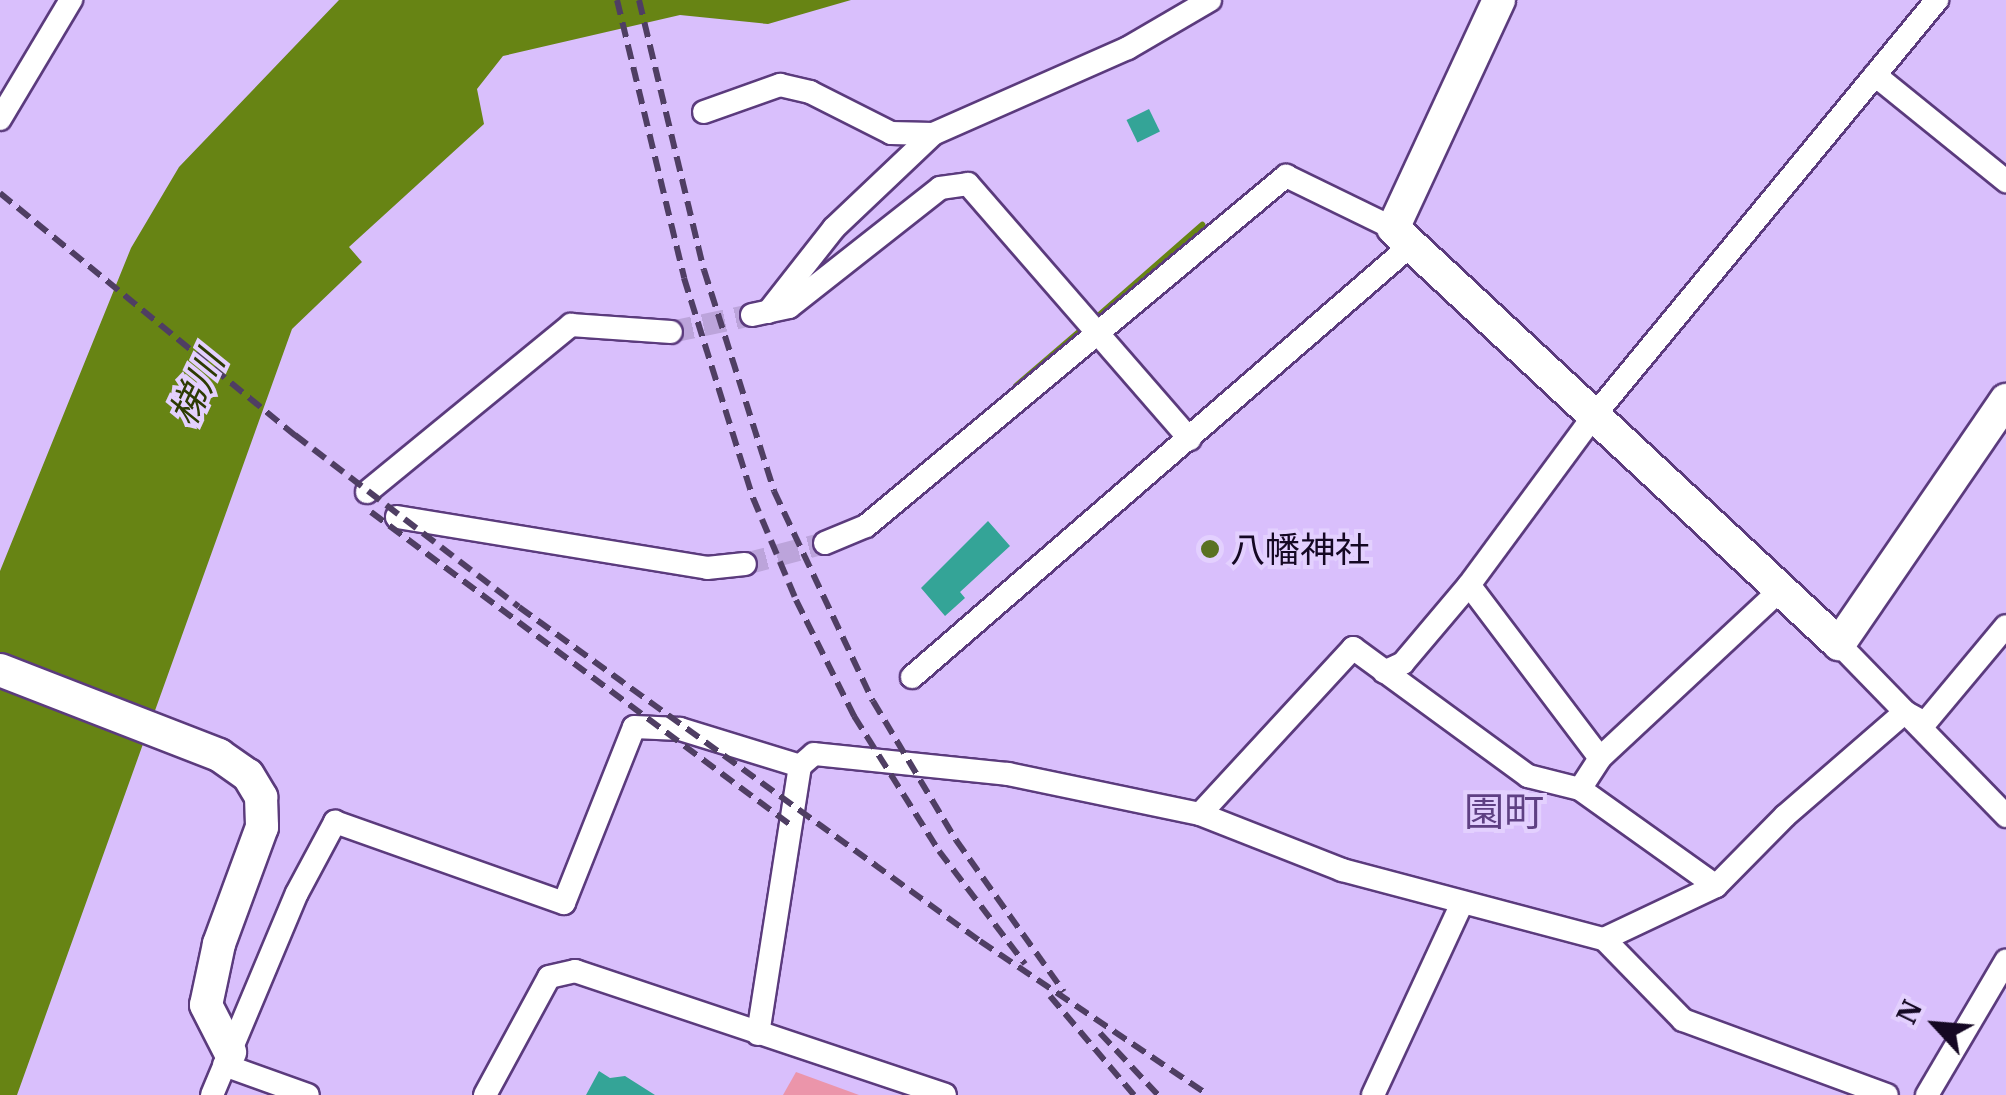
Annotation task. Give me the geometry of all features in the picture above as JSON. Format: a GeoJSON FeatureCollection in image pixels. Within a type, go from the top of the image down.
{"type":"FeatureCollection","features":[{"type":"Feature","properties":{"kind":"street"},"geometry":{"type":"LineString","coordinates":[[0,118],[71,0]]}},
{"type":"Feature","properties":{"kind":"street"},"geometry":{"type":"LineString","coordinates":[[1190,440],[968,184],[940,188],[789,307],[760,313],[834,228],[932,134],[1128,48],[1210,0]]}},
{"type":"Feature","properties":{"kind":"street"},"geometry":{"type":"LineString","coordinates":[[912,677],[1190,440],[1401,237],[1499,0]]}},
{"type":"Feature","properties":{"kind":"street"},"geometry":{"type":"LineString","coordinates":[[1384,672],[1404,663],[1469,585],[1594,417],[1937,0]]}},
{"type":"Feature","properties":{"kind":"street"},"geometry":{"type":"LineString","coordinates":[[1875,75],[2006,181]]}},
{"type":"Feature","properties":{"kind":"street"},"geometry":{"type":"LineString","coordinates":[[704,112],[780,85],[891,134],[932,134]]}},
{"type":"Feature","properties":{"kind":"street"},"geometry":{"type":"LineString","coordinates":[[824,543],[866,526],[1286,176],[1401,237],[1839,644],[2006,816]]}},
{"type":"Feature","properties":{"kind":"street"},"geometry":{"type":"LineString","coordinates":[[367,492],[571,325],[672,332]]}},
{"type":"Feature","properties":{"kind":"street"},"geometry":{"type":"LineString","coordinates":[[1839,644],[2006,400]]}},
{"type":"Feature","properties":{"kind":"street"},"geometry":{"type":"LineString","coordinates":[[397,517],[707,568],[745,564]]}},
{"type":"Feature","properties":{"kind":"street"},"geometry":{"type":"LineString","coordinates":[[1469,585],[1600,758]]}},
{"type":"Feature","properties":{"kind":"street"},"geometry":{"type":"LineString","coordinates":[[1580,789],[1600,758],[1780,590]]}},
{"type":"Feature","properties":{"kind":"street"},"geometry":{"type":"LineString","coordinates":[[1905,712],[1926,723],[2006,626]]}},
{"type":"Feature","properties":{"kind":"street"},"geometry":{"type":"LineString","coordinates":[[1200,814],[1353,648],[1528,776],[1580,789],[1716,886]]}},
{"type":"Feature","properties":{"kind":"street"},"geometry":{"type":"LineString","coordinates":[[0,670],[220,755],[248,776],[260,797],[262,827],[219,944],[206,1005],[227,1058],[308,1095]]}},
{"type":"Feature","properties":{"kind":"street"},"geometry":{"type":"LineString","coordinates":[[1604,940],[1716,886],[1785,816],[1905,712]]}},
{"type":"Feature","properties":{"kind":"street"},"geometry":{"type":"LineString","coordinates":[[212,1095],[297,893],[335,822],[564,903],[634,727],[680,729],[800,766]]}},
{"type":"Feature","properties":{"kind":"street"},"geometry":{"type":"LineString","coordinates":[[758,1034],[800,766],[814,754],[1008,774],[1200,814],[1342,870],[1604,940],[1683,1020],[1888,1095]]}},
{"type":"Feature","properties":{"kind":"street"},"geometry":{"type":"LineString","coordinates":[[1372,1095],[1462,903]]}},
{"type":"Feature","properties":{"kind":"street"},"geometry":{"type":"LineString","coordinates":[[1927,1095],[2006,961]]}},
{"type":"Feature","properties":{"kind":"street"},"geometry":{"type":"LineString","coordinates":[[485,1095],[549,977],[575,972],[945,1095]]}},
{"type":"Feature","properties":{"kind":"shaded area"},"geometry":{"type":"Polygon","coordinates":[[[796,1072],[859,1095],[783,1095],[796,1072]]]}},
{"type":"Feature","properties":{"kind":"water","name":"梯川"},"geometry":{"type":"Polygon","coordinates":[[[339,0],[851,0],[768,24],[680,15],[503,56],[477,89],[484,124],[349,247],[362,262],[292,329],[17,1095],[0,1095],[0,571],[131,248],[179,167],[339,0]]]}},
{"type":"Feature","properties":{"kind":"building"},"geometry":{"type":"Polygon","coordinates":[[[1149,109],[1160,131],[1137,142],[1127,120],[1149,109]]]}},
{"type":"Feature","properties":{"kind":"building"},"geometry":{"type":"Polygon","coordinates":[[[988,521],[1010,546],[960,592],[965,598],[945,616],[921,588],[988,521]]]}},
{"type":"Feature","properties":{"kind":"building"},"geometry":{"type":"Polygon","coordinates":[[[599,1071],[610,1078],[625,1076],[655,1095],[586,1095],[599,1071]]]}},
{"type":"Feature","properties":{"kind":"waterway"},"geometry":{"type":"LineString","coordinates":[[1097,317],[1202,225]]}},
{"type":"Feature","properties":{"kind":"waterway"},"geometry":{"type":"LineString","coordinates":[[1016,386],[1081,330]]}},
{"type":"Feature","properties":{"kind":"tunnel"},"geometry":{"type":"LineString","coordinates":[[671,332],[752,315]]}},
{"type":"Feature","properties":{"kind":"tunnel"},"geometry":{"type":"LineString","coordinates":[[745,564],[825,543]]}},
{"type":"Feature","properties":{"kind":"railway"},"geometry":{"type":"LineString","coordinates":[[617,0],[684,278],[753,498],[796,600],[854,716],[939,851],[1025,964]]}},
{"type":"Feature","properties":{"kind":"railway"},"geometry":{"type":"LineString","coordinates":[[639,0],[704,270],[774,491],[873,701],[956,840],[1064,992]]}},
{"type":"Feature","properties":{"kind":"railway"},"geometry":{"type":"LineString","coordinates":[[0,193],[295,435],[519,607],[980,941],[1208,1095]]}},
{"type":"Feature","properties":{"kind":"railway"},"geometry":{"type":"LineString","coordinates":[[371,512],[792,826]]}},
{"type":"Feature","properties":{"kind":"railway"},"geometry":{"type":"LineString","coordinates":[[1050,996],[1134,1095]]}},
{"type":"Feature","properties":{"kind":"railway"},"geometry":{"type":"LineString","coordinates":[[1100,1033],[1158,1095]]}},
{"type":"Feature","properties":{"kind":"place","name":"八幡神社"},"geometry":{"type":"Point","coordinates":[1210,549]}},
{"type":"Feature","properties":{"kind":"district","name":"園町"},"geometry":{"type":"Point","coordinates":[1504,811]}}]}
